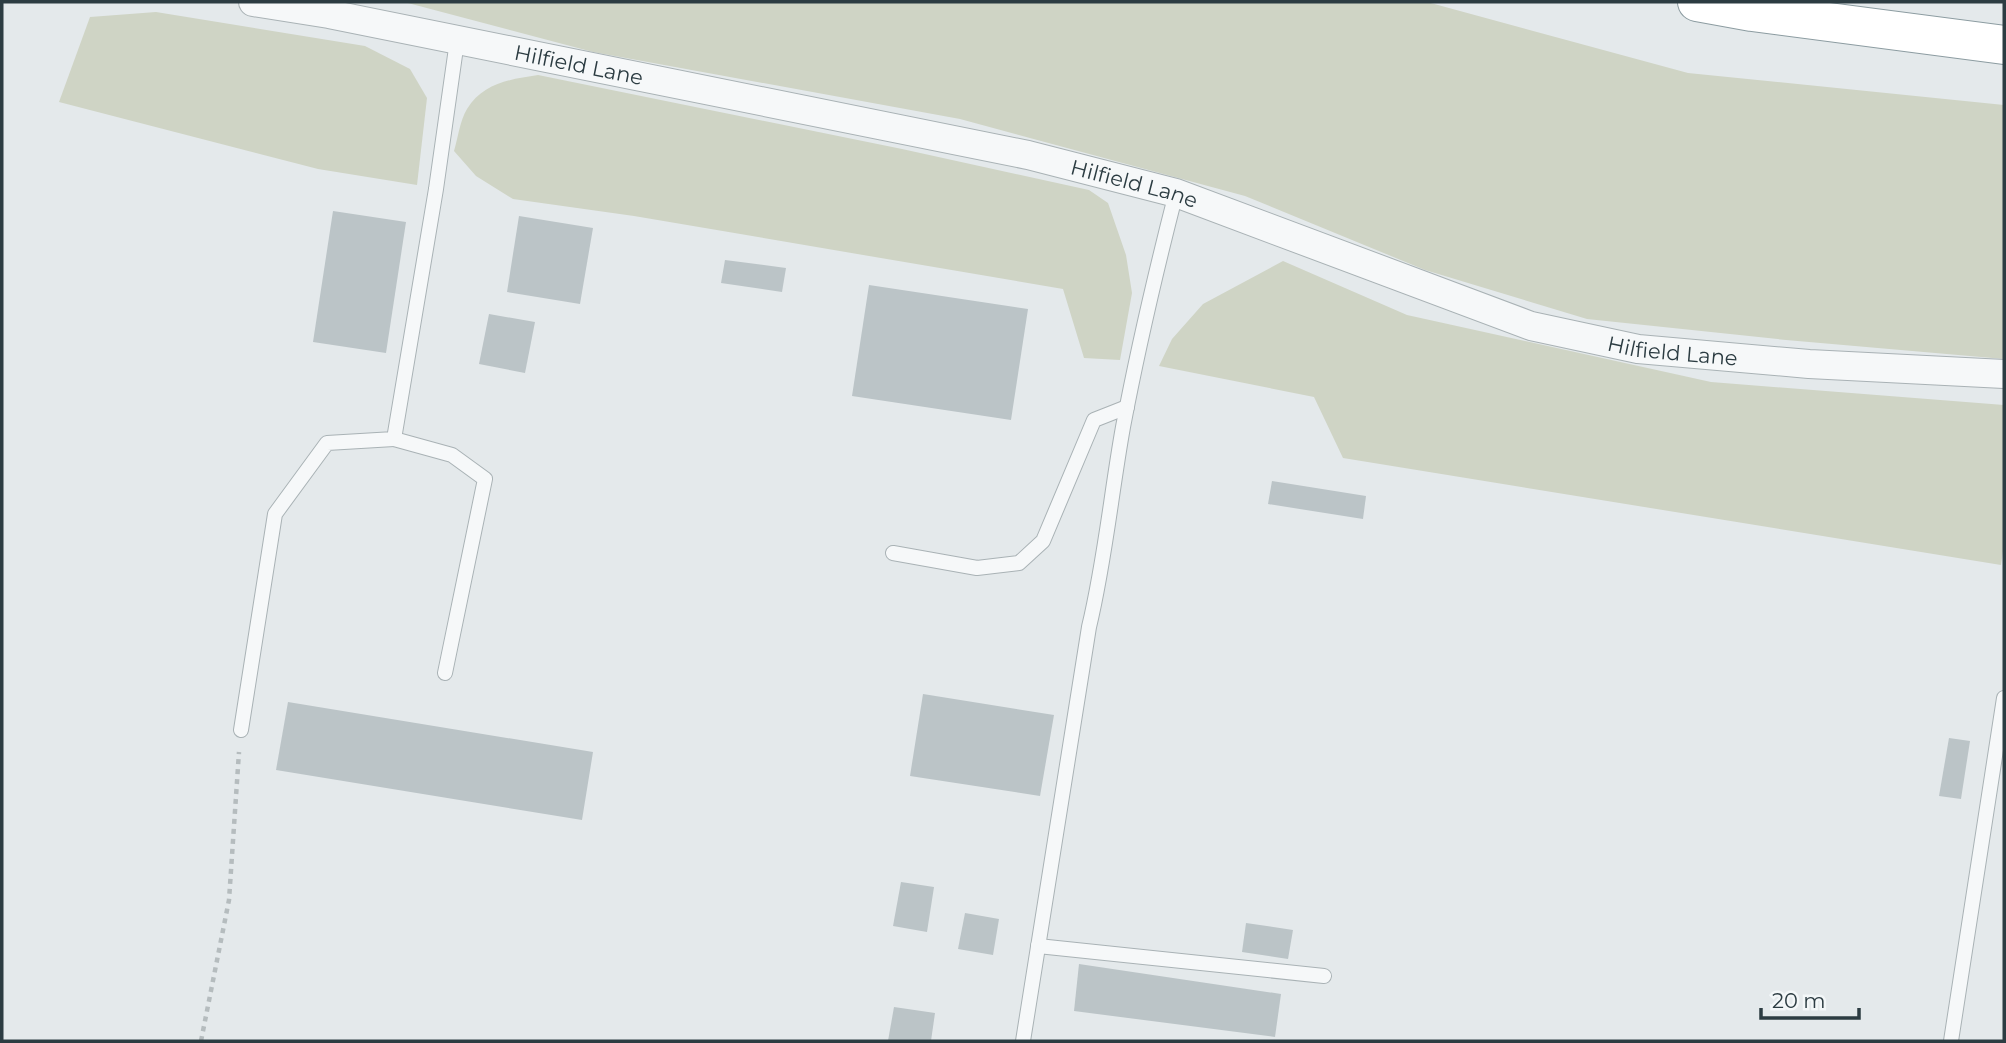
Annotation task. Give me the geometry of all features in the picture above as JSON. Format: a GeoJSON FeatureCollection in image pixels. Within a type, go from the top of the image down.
{"type":"FeatureCollection","features":[{"type":"Feature","properties":{"kind":"highway"},"geometry":{"type":"LineString","coordinates":[[1697,2],[1765,14],[2004,45]]}},
{"type":"Feature","properties":{"kind":"street","name":"Hilfield Lane"},"geometry":{"type":"LineString","coordinates":[[253,2],[329,14],[1028,155],[1176,193],[1531,326],[1639,349],[1809,364],[2004,374]]}},
{"type":"Feature","properties":{"kind":"lane"},"geometry":{"type":"LineString","coordinates":[[394,439],[436,188],[457,41]]}},
{"type":"Feature","properties":{"kind":"lane"},"geometry":{"type":"LineString","coordinates":[[1023,1041],[1127,407],[1147,303],[1176,193]]}},
{"type":"Feature","properties":{"kind":"lane"},"geometry":{"type":"LineString","coordinates":[[893,553],[977,568],[1020,563],[1043,541],[1094,420],[1127,407]]}},
{"type":"Feature","properties":{"kind":"lane"},"geometry":{"type":"LineString","coordinates":[[241,730],[275,514],[327,443],[394,439],[452,455],[485,479],[445,673]]}},
{"type":"Feature","properties":{"kind":"lane"},"geometry":{"type":"LineString","coordinates":[[1951,1041],[2004,698]]}},
{"type":"Feature","properties":{"kind":"lane"},"geometry":{"type":"LineString","coordinates":[[1038,946],[1324,976]]}},
{"type":"Feature","properties":{"kind":"path"},"geometry":{"type":"LineString","coordinates":[[201,1041],[229,900],[241,730]]}},
{"type":"Feature","properties":{"kind":"green space"},"geometry":{"type":"Polygon","coordinates":[[[404,2],[1427,2],[1688,73],[2004,105],[2004,359],[1587,319],[1425,270],[1245,196],[960,119],[593,52],[404,2]]]}},
{"type":"Feature","properties":{"kind":"green space"},"geometry":{"type":"Polygon","coordinates":[[[156,12],[365,46],[410,69],[427,98],[417,185],[318,169],[59,102],[90,17],[156,12]]]}},
{"type":"Feature","properties":{"kind":"green space"},"geometry":{"type":"Polygon","coordinates":[[[538,75],[1089,190],[1108,203],[1126,255],[1132,293],[1120,360],[1084,358],[1063,289],[634,216],[513,199],[476,176],[454,151],[465,113],[481,93],[498,84],[538,75]]]}},
{"type":"Feature","properties":{"kind":"green space"},"geometry":{"type":"Polygon","coordinates":[[[1283,261],[1407,315],[1711,382],[2004,405],[2004,544],[2001,565],[1343,458],[1314,397],[1159,366],[1172,339],[1203,304],[1283,261]]]}},
{"type":"Feature","properties":{"kind":"building"},"geometry":{"type":"Polygon","coordinates":[[[333,211],[406,222],[386,353],[313,342],[333,211]]]}},
{"type":"Feature","properties":{"kind":"building"},"geometry":{"type":"Polygon","coordinates":[[[519,216],[593,228],[580,304],[507,292],[519,216]]]}},
{"type":"Feature","properties":{"kind":"building"},"geometry":{"type":"Polygon","coordinates":[[[725,260],[786,268],[782,292],[721,283],[725,260]]]}},
{"type":"Feature","properties":{"kind":"building"},"geometry":{"type":"Polygon","coordinates":[[[869,285],[1028,309],[1011,420],[852,396],[869,285]]]}},
{"type":"Feature","properties":{"kind":"building"},"geometry":{"type":"Polygon","coordinates":[[[489,314],[535,322],[525,373],[479,364],[489,314]]]}},
{"type":"Feature","properties":{"kind":"building"},"geometry":{"type":"Polygon","coordinates":[[[1272,481],[1366,496],[1363,519],[1268,504],[1272,481]]]}},
{"type":"Feature","properties":{"kind":"building"},"geometry":{"type":"Polygon","coordinates":[[[923,694],[1054,715],[1040,796],[910,776],[923,694]]]}},
{"type":"Feature","properties":{"kind":"building"},"geometry":{"type":"Polygon","coordinates":[[[288,702],[593,752],[582,820],[276,770],[288,702]]]}},
{"type":"Feature","properties":{"kind":"building"},"geometry":{"type":"Polygon","coordinates":[[[1949,738],[1970,741],[1961,799],[1939,796],[1949,738]]]}},
{"type":"Feature","properties":{"kind":"building"},"geometry":{"type":"Polygon","coordinates":[[[901,882],[934,887],[927,932],[893,926],[901,882]]]}},
{"type":"Feature","properties":{"kind":"building"},"geometry":{"type":"Polygon","coordinates":[[[965,913],[999,919],[993,955],[958,949],[965,913]]]}},
{"type":"Feature","properties":{"kind":"building"},"geometry":{"type":"Polygon","coordinates":[[[1246,923],[1293,930],[1288,959],[1242,952],[1246,923]]]}},
{"type":"Feature","properties":{"kind":"building"},"geometry":{"type":"Polygon","coordinates":[[[1079,964],[1281,994],[1275,1037],[1074,1011],[1079,964]]]}},
{"type":"Feature","properties":{"kind":"building"},"geometry":{"type":"Polygon","coordinates":[[[894,1007],[935,1013],[931,1041],[888,1041],[894,1007]]]}}]}
